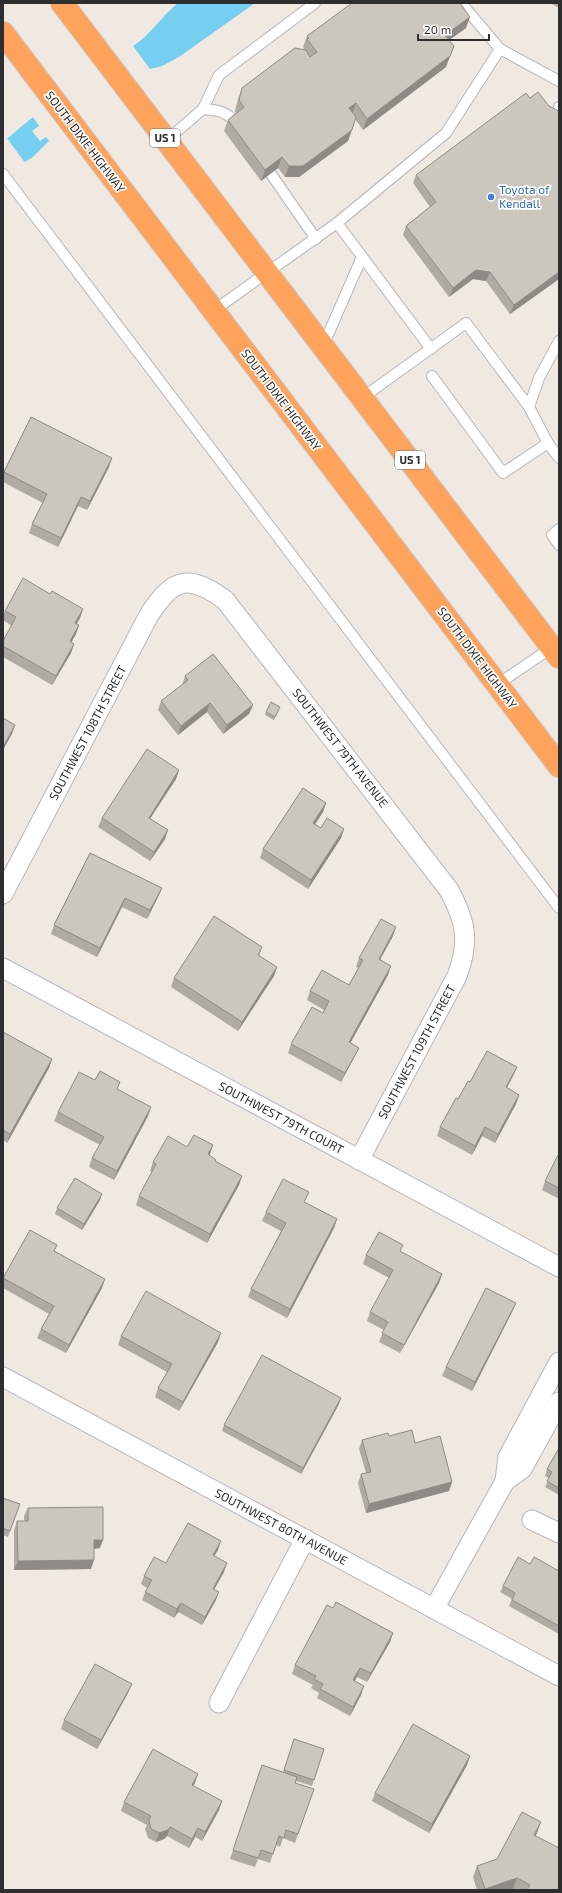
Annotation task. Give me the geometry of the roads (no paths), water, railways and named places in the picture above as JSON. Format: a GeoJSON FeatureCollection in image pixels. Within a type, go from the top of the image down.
{"type":"FeatureCollection","features":[{"type":"Feature","properties":{"kind":"highway","name":"US 1"},"geometry":{"type":"LineString","coordinates":[[66,4],[362,398],[557,649]]}},
{"type":"Feature","properties":{"kind":"highway","name":"SOUTH DIXIE HIGHWAY"},"geometry":{"type":"LineString","coordinates":[[3,34],[559,766]]}},
{"type":"Feature","properties":{"kind":"street","name":"SOUTHWEST 108TH STREET"},"geometry":{"type":"LineString","coordinates":[[3,894],[149,616],[160,598],[173,586],[184,583]]}},
{"type":"Feature","properties":{"kind":"street","name":"SOUTHWEST 79TH AVENUE"},"geometry":{"type":"LineString","coordinates":[[184,583],[198,584],[211,590],[225,600],[449,890],[462,916],[465,940]]}},
{"type":"Feature","properties":{"kind":"street","name":"SOUTHWEST 109TH STREET"},"geometry":{"type":"LineString","coordinates":[[359,1160],[452,988],[461,965],[465,940]]}},
{"type":"Feature","properties":{"kind":"street","name":"SOUTHWEST 79TH COURT"},"geometry":{"type":"LineString","coordinates":[[3,968],[559,1267]]}},
{"type":"Feature","properties":{"kind":"street"},"geometry":{"type":"LineString","coordinates":[[434,1610],[505,1482],[508,1457],[559,1362]]}},
{"type":"Feature","properties":{"kind":"street","name":"SOUTHWEST 80TH AVENUE"},"geometry":{"type":"LineString","coordinates":[[3,1377],[559,1676]]}},
{"type":"Feature","properties":{"kind":"street"},"geometry":{"type":"LineString","coordinates":[[505,1482],[522,1469],[559,1402]]}},
{"type":"Feature","properties":{"kind":"street"},"geometry":{"type":"LineString","coordinates":[[532,1520],[559,1532]]}},
{"type":"Feature","properties":{"kind":"street"},"geometry":{"type":"LineString","coordinates":[[219,1703],[305,1539]]}},
{"type":"Feature","properties":{"kind":"lane"},"geometry":{"type":"LineString","coordinates":[[167,140],[203,109],[219,75],[315,3]]}},
{"type":"Feature","properties":{"kind":"lane"},"geometry":{"type":"LineString","coordinates":[[461,3],[500,49],[559,81]]}},
{"type":"Feature","properties":{"kind":"lane"},"geometry":{"type":"LineString","coordinates":[[214,311],[337,223],[446,133],[500,49]]}},
{"type":"Feature","properties":{"kind":"lane"},"geometry":{"type":"LineString","coordinates":[[559,107],[557,114],[559,122]]}},
{"type":"Feature","properties":{"kind":"lane"},"geometry":{"type":"LineString","coordinates":[[203,109],[222,111],[235,122]]}},
{"type":"Feature","properties":{"kind":"lane"},"geometry":{"type":"LineString","coordinates":[[3,174],[559,908]]}},
{"type":"Feature","properties":{"kind":"lane"},"geometry":{"type":"LineString","coordinates":[[270,174],[316,238]]}},
{"type":"Feature","properties":{"kind":"lane"},"geometry":{"type":"LineString","coordinates":[[337,223],[431,349]]}},
{"type":"Feature","properties":{"kind":"lane"},"geometry":{"type":"LineString","coordinates":[[323,346],[362,257]]}},
{"type":"Feature","properties":{"kind":"lane"},"geometry":{"type":"LineString","coordinates":[[362,398],[466,323],[529,407],[548,443],[559,458]]}},
{"type":"Feature","properties":{"kind":"lane"},"geometry":{"type":"LineString","coordinates":[[529,407],[539,378],[559,341]]}},
{"type":"Feature","properties":{"kind":"lane"},"geometry":{"type":"LineString","coordinates":[[432,376],[503,473],[548,443]]}},
{"type":"Feature","properties":{"kind":"lane"},"geometry":{"type":"LineString","coordinates":[[559,529],[552,535],[559,545]]}},
{"type":"Feature","properties":{"kind":"lane"},"geometry":{"type":"LineString","coordinates":[[498,684],[557,649]]}},
{"type":"Feature","properties":{"kind":"water"},"geometry":{"type":"Polygon","coordinates":[[[178,3],[255,3],[179,57],[162,66],[150,69],[133,46],[139,42],[178,3]]]}},
{"type":"Feature","properties":{"kind":"water"},"geometry":{"type":"Polygon","coordinates":[[[33,117],[39,126],[32,131],[40,141],[46,137],[49,141],[33,157],[3,175],[3,142],[33,117]]]}},
{"type":"Feature","properties":{"kind":"place","name":"Toyota of Kendall"},"geometry":{"type":"Point","coordinates":[491,197]}}]}
